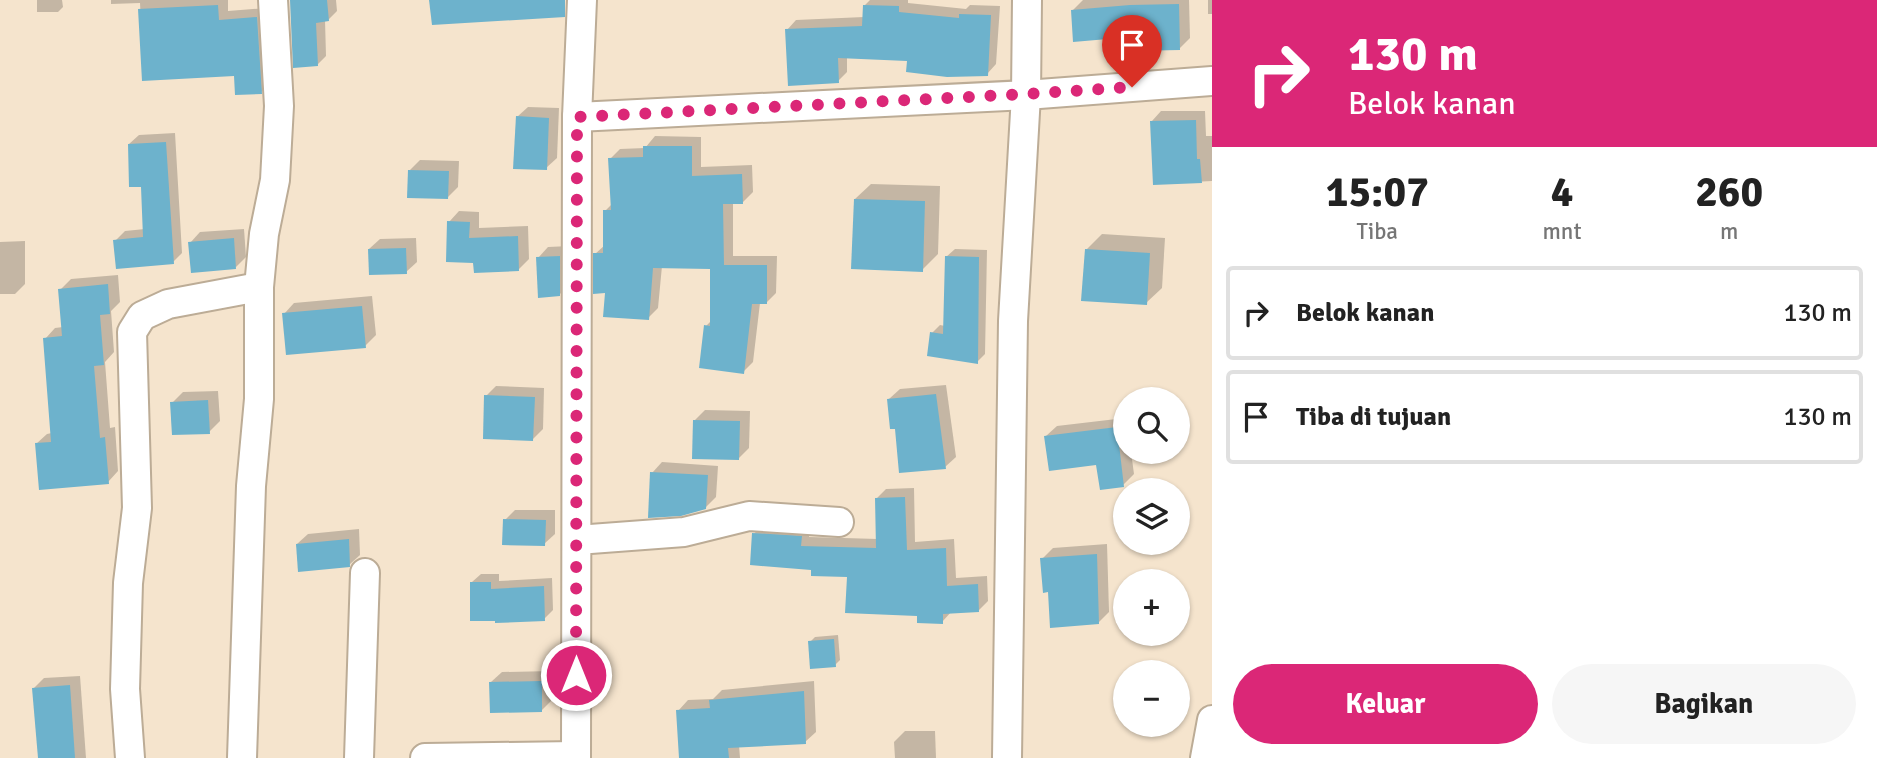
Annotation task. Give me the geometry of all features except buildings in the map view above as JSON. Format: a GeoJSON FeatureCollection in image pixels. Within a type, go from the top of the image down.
{"type":"FeatureCollection","features":[{"type":"Feature","properties":{"kind":"street"},"geometry":{"type":"LineString","coordinates":[[242,758],[251,486],[259,399],[259,287],[264,234],[275,180],[279,106],[273,0]]}},
{"type":"Feature","properties":{"kind":"street"},"geometry":{"type":"LineString","coordinates":[[425,758],[576,757],[577,117],[582,0]]}},
{"type":"Feature","properties":{"kind":"street"},"geometry":{"type":"LineString","coordinates":[[1007,758],[1013,321],[1026,94],[1027,0]]}},
{"type":"Feature","properties":{"kind":"street"},"geometry":{"type":"LineString","coordinates":[[577,117],[1026,94],[1212,81]]}},
{"type":"Feature","properties":{"kind":"street"},"geometry":{"type":"LineString","coordinates":[[130,758],[126,676],[128,583],[137,508],[132,332],[142,316],[168,304],[259,287]]}},
{"type":"Feature","properties":{"kind":"street"},"geometry":{"type":"LineString","coordinates":[[577,540],[674,533],[749,516],[839,522]]}},
{"type":"Feature","properties":{"kind":"street"},"geometry":{"type":"LineString","coordinates":[[359,758],[365,573]]}},
{"type":"Feature","properties":{"kind":"street"},"geometry":{"type":"LineString","coordinates":[[1205,758],[1212,720]]}},
{"type":"Feature","properties":{"kind":"route"},"geometry":{"type":"LineString","coordinates":[[576,675],[577,117],[1132,87]]}}]}
